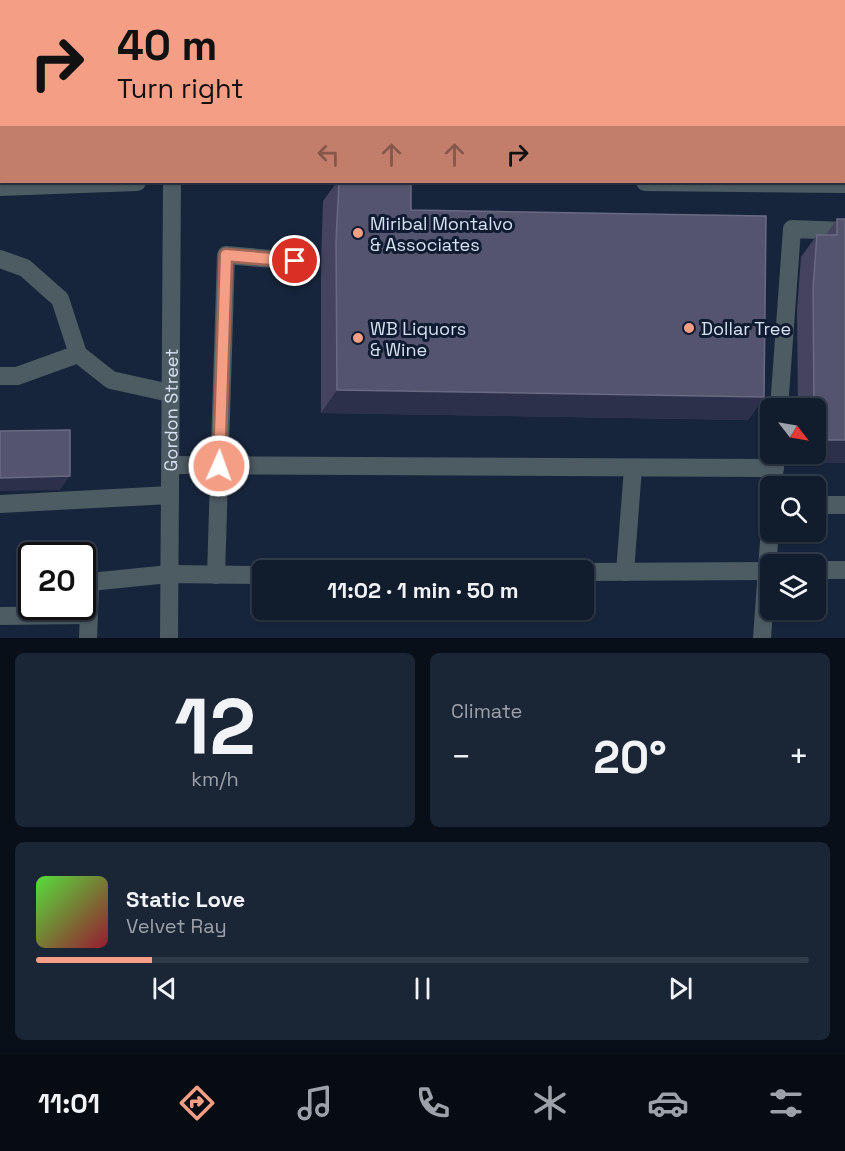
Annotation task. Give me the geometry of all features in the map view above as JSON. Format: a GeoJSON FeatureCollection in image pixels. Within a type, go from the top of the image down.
{"type":"FeatureCollection","features":[{"type":"Feature","properties":{"kind":"street"},"geometry":{"type":"LineString","coordinates":[[0,187],[110,183]]}},
{"type":"Feature","properties":{"kind":"street","name":"Gordon Street"},"geometry":{"type":"LineString","coordinates":[[169,638],[172,183]]}},
{"type":"Feature","properties":{"kind":"street"},"geometry":{"type":"LineString","coordinates":[[780,398],[792,229],[845,231]]}},
{"type":"Feature","properties":{"kind":"street"},"geometry":{"type":"LineString","coordinates":[[216,575],[226,255],[295,261]]}},
{"type":"Feature","properties":{"kind":"street"},"geometry":{"type":"LineString","coordinates":[[0,259],[26,268],[60,299],[78,354],[111,380],[170,393]]}},
{"type":"Feature","properties":{"kind":"street"},"geometry":{"type":"LineString","coordinates":[[0,376],[17,376],[78,354]]}},
{"type":"Feature","properties":{"kind":"street"},"geometry":{"type":"LineString","coordinates":[[170,465],[774,469]]}},
{"type":"Feature","properties":{"kind":"street"},"geometry":{"type":"LineString","coordinates":[[625,572],[633,468]]}},
{"type":"Feature","properties":{"kind":"street"},"geometry":{"type":"LineString","coordinates":[[0,504],[170,495]]}},
{"type":"Feature","properties":{"kind":"street"},"geometry":{"type":"LineString","coordinates":[[826,505],[845,505]]}},
{"type":"Feature","properties":{"kind":"street"},"geometry":{"type":"LineString","coordinates":[[826,570],[845,570]]}},
{"type":"Feature","properties":{"kind":"street"},"geometry":{"type":"LineString","coordinates":[[594,572],[760,571]]}},
{"type":"Feature","properties":{"kind":"street"},"geometry":{"type":"LineString","coordinates":[[96,581],[169,574],[252,575]]}},
{"type":"Feature","properties":{"kind":"street"},"geometry":{"type":"LineString","coordinates":[[0,616],[18,616]]}},
{"type":"Feature","properties":{"kind":"street"},"geometry":{"type":"LineString","coordinates":[[88,638],[89,620]]}},
{"type":"Feature","properties":{"kind":"street"},"geometry":{"type":"LineString","coordinates":[[762,638],[764,620]]}},
{"type":"Feature","properties":{"kind":"building"},"geometry":{"type":"Polygon","coordinates":[[[339,183],[411,183],[411,210],[766,216],[764,397],[337,390],[336,241],[339,183]]]}},
{"type":"Feature","properties":{"kind":"building"},"geometry":{"type":"Polygon","coordinates":[[[837,219],[845,219],[845,440],[826,440],[826,398],[814,398],[813,288],[817,235],[837,235],[837,219]]]}},
{"type":"Feature","properties":{"kind":"building"},"geometry":{"type":"Polygon","coordinates":[[[70,430],[70,476],[0,478],[0,431],[70,430]]]}},
{"type":"Feature","properties":{"kind":"place","name":"Miribal Montalvo & Associates"},"geometry":{"type":"Point","coordinates":[358,233]}},
{"type":"Feature","properties":{"kind":"place","name":"Dollar Tree"},"geometry":{"type":"Point","coordinates":[689,328]}},
{"type":"Feature","properties":{"kind":"place","name":"WB Liquors & Wine"},"geometry":{"type":"Point","coordinates":[358,338]}},
{"type":"Feature","properties":{"kind":"route"},"geometry":{"type":"LineString","coordinates":[[219,466],[226,255],[295,261]]}}]}
